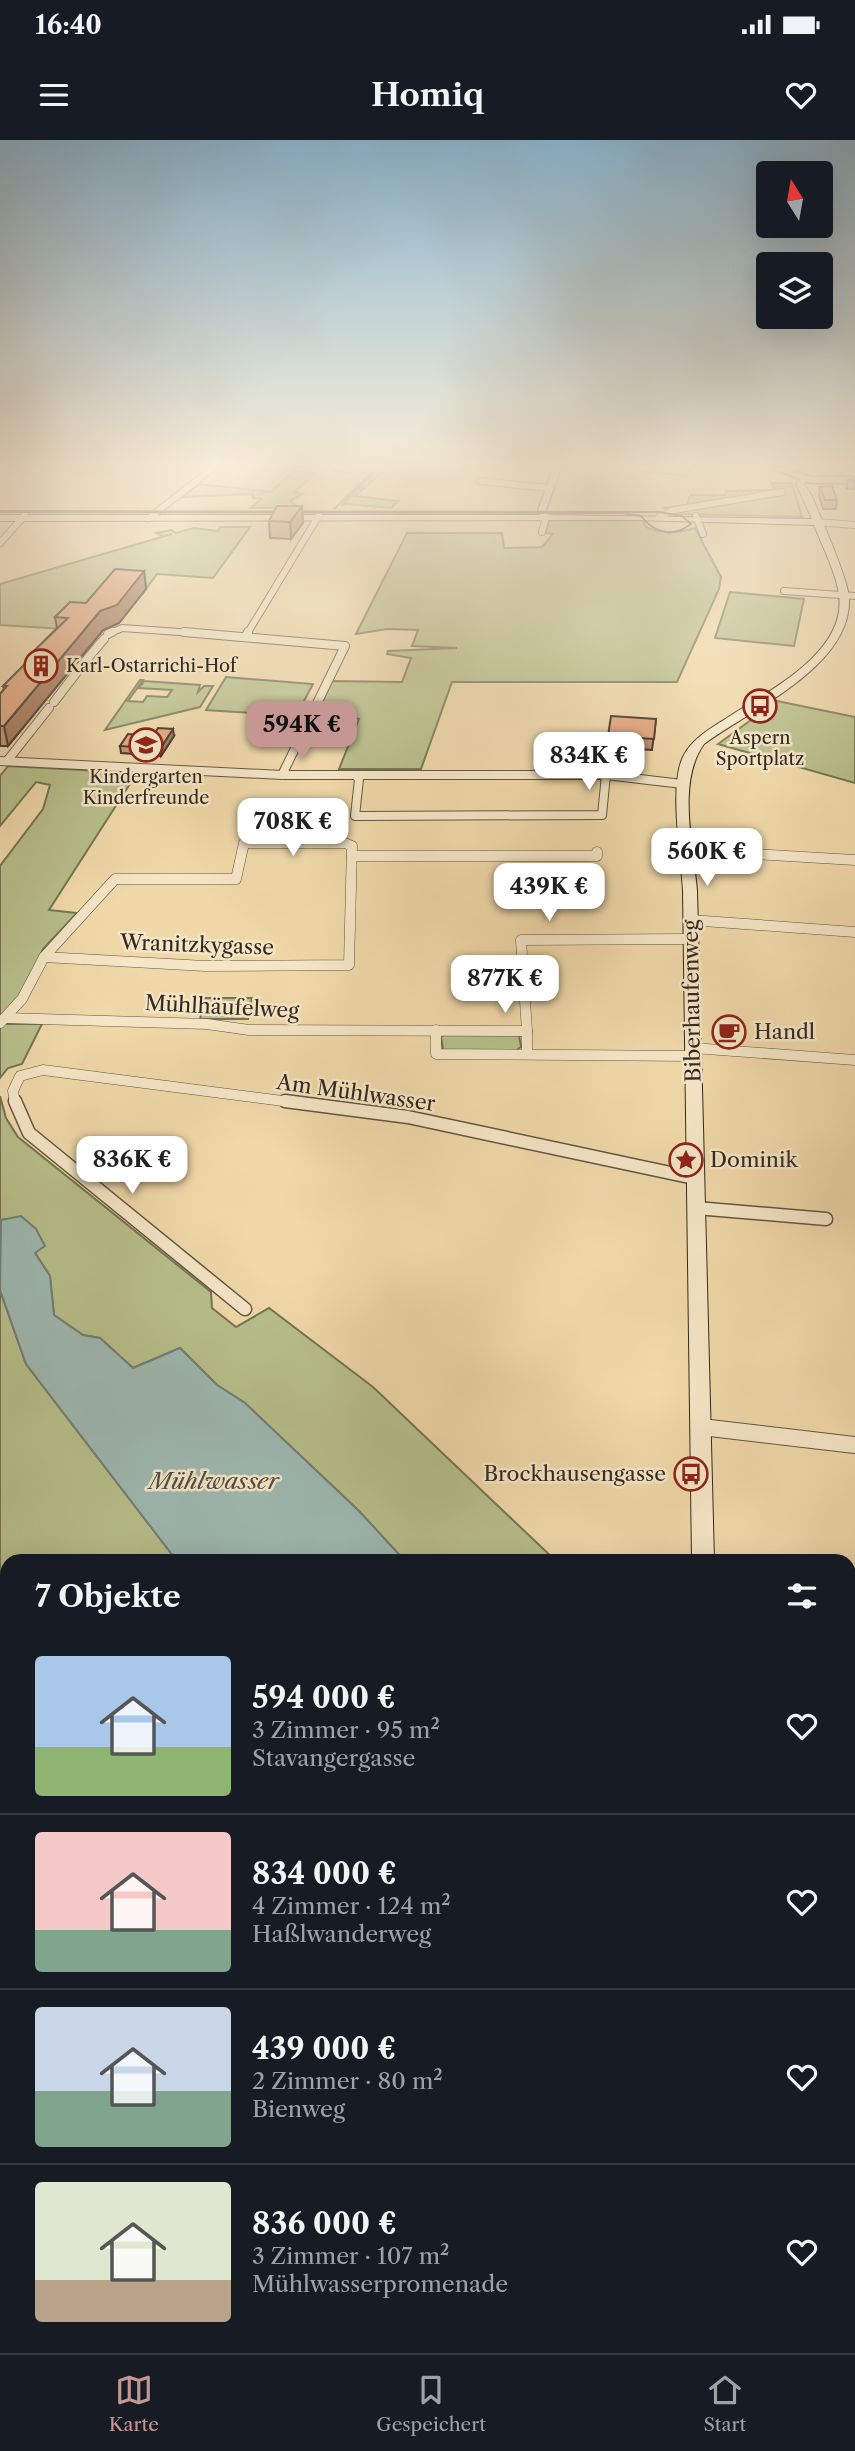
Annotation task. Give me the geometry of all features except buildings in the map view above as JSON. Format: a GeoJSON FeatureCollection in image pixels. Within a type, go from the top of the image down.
{"type":"FeatureCollection","features":[{"type":"Feature","properties":{"kind":"main road","name":"Biberhaufenweg"},"geometry":{"type":"LineString","coordinates":[[703,1554],[691,939],[688,850],[682,784],[688,758],[700,742],[825,654],[844,626],[846,610],[844,595],[835,571]]}},
{"type":"Feature","properties":{"kind":"street"},"geometry":{"type":"LineString","coordinates":[[246,636],[285,571]]}},
{"type":"Feature","properties":{"kind":"street"},"geometry":{"type":"LineString","coordinates":[[785,591],[855,596]]}},
{"type":"Feature","properties":{"kind":"street"},"geometry":{"type":"LineString","coordinates":[[3,761],[52,705],[106,636],[122,628],[337,642],[345,646],[282,775]]}},
{"type":"Feature","properties":{"kind":"street"},"geometry":{"type":"LineString","coordinates":[[3,761],[282,775],[606,775],[682,784]]}},
{"type":"Feature","properties":{"kind":"street"},"geometry":{"type":"LineString","coordinates":[[356,776],[359,779],[355,816],[601,815],[606,775]]}},
{"type":"Feature","properties":{"kind":"street"},"geometry":{"type":"LineString","coordinates":[[3,1020],[27,996],[44,957],[115,879],[236,879],[244,843],[345,844],[352,851],[597,856],[597,852]]}},
{"type":"Feature","properties":{"kind":"street"},"geometry":{"type":"LineString","coordinates":[[688,850],[855,860]]}},
{"type":"Feature","properties":{"kind":"street"},"geometry":{"type":"LineString","coordinates":[[349,965],[352,851]]}},
{"type":"Feature","properties":{"kind":"street"},"geometry":{"type":"LineString","coordinates":[[690,920],[855,932]]}},
{"type":"Feature","properties":{"kind":"street"},"geometry":{"type":"LineString","coordinates":[[527,1054],[521,940],[691,939]]}},
{"type":"Feature","properties":{"kind":"street","name":"Wranitzkygasse"},"geometry":{"type":"LineString","coordinates":[[44,957],[205,966],[349,965]]}},
{"type":"Feature","properties":{"kind":"street","name":"Mühlhäufelweg"},"geometry":{"type":"LineString","coordinates":[[3,1020],[207,1024],[249,1030],[527,1031]]}},
{"type":"Feature","properties":{"kind":"street"},"geometry":{"type":"LineString","coordinates":[[436,1030],[436,1054],[693,1052],[855,1060]]}},
{"type":"Feature","properties":{"kind":"street","name":"Am Mühlwasser"},"geometry":{"type":"LineString","coordinates":[[245,1309],[29,1133],[15,1109],[12,1079],[24,1072],[43,1070],[408,1117],[694,1178]]}},
{"type":"Feature","properties":{"kind":"street"},"geometry":{"type":"LineString","coordinates":[[696,1208],[826,1219]]}},
{"type":"Feature","properties":{"kind":"street"},"geometry":{"type":"LineString","coordinates":[[701,1427],[855,1445]]}},
{"type":"Feature","properties":{"kind":"green space"},"geometry":{"type":"Polygon","coordinates":[[[44,571],[218,571],[213,578],[157,574],[146,589],[118,587],[64,629],[0,625],[0,584],[44,571]]]}},
{"type":"Feature","properties":{"kind":"green space"},"geometry":{"type":"Polygon","coordinates":[[[388,571],[718,571],[721,577],[719,589],[677,682],[452,682],[421,769],[339,769],[359,719],[316,716],[332,681],[402,682],[411,658],[387,654],[388,651],[457,648],[412,646],[418,630],[387,629],[356,634],[388,571]]]}},
{"type":"Feature","properties":{"kind":"green space"},"geometry":{"type":"Polygon","coordinates":[[[730,592],[804,599],[794,646],[715,638],[730,592]]]}},
{"type":"Feature","properties":{"kind":"green space"},"geometry":{"type":"Polygon","coordinates":[[[226,677],[313,684],[296,716],[206,710],[226,677]]]}},
{"type":"Feature","properties":{"kind":"green space"},"geometry":{"type":"Polygon","coordinates":[[[140,680],[143,680],[128,701],[143,702],[147,696],[167,697],[172,690],[139,688],[144,681],[200,685],[198,692],[204,686],[213,686],[200,707],[105,730],[140,680]]]}},
{"type":"Feature","properties":{"kind":"green space"},"geometry":{"type":"Polygon","coordinates":[[[777,701],[855,717],[855,783],[718,744],[777,701]]]}},
{"type":"Feature","properties":{"kind":"green space"},"geometry":{"type":"Polygon","coordinates":[[[8,766],[137,773],[49,910],[77,913],[43,949],[24,991],[0,1017],[0,866],[43,809],[50,785],[36,782],[0,826],[0,776],[8,766]]]}},
{"type":"Feature","properties":{"kind":"green space"},"geometry":{"type":"Polygon","coordinates":[[[205,998],[252,998],[248,1019],[200,1019],[205,998]]]}},
{"type":"Feature","properties":{"kind":"green space"},"geometry":{"type":"Polygon","coordinates":[[[3,1024],[42,1024],[22,1064],[8,1068],[0,1078],[0,1027],[3,1024]]]}},
{"type":"Feature","properties":{"kind":"green space"},"geometry":{"type":"Polygon","coordinates":[[[444,1034],[519,1035],[521,1047],[515,1051],[443,1050],[441,1037],[444,1034]]]}},
{"type":"Feature","properties":{"kind":"green space"},"geometry":{"type":"Polygon","coordinates":[[[0,1096],[6,1118],[18,1137],[211,1292],[212,1308],[236,1327],[269,1308],[373,1387],[549,1554],[399,1554],[359,1511],[245,1403],[217,1385],[180,1348],[133,1368],[100,1338],[83,1335],[54,1315],[50,1276],[35,1253],[37,1249],[15,1218],[1,1220],[0,1227],[0,1096]]]}},
{"type":"Feature","properties":{"kind":"green space"},"geometry":{"type":"Polygon","coordinates":[[[0,1290],[26,1364],[172,1554],[0,1554],[0,1290]]]}},
{"type":"Feature","properties":{"kind":"water","name":"Mühlwasser"},"geometry":{"type":"Polygon","coordinates":[[[21,1216],[36,1229],[45,1246],[35,1253],[50,1276],[54,1315],[83,1335],[100,1338],[133,1368],[180,1348],[217,1385],[245,1403],[359,1511],[399,1554],[172,1554],[26,1364],[0,1290],[1,1220],[21,1216]]]}},
{"type":"Feature","properties":{"kind":"place","name":"Karl-Ostarrichi-Hof"},"geometry":{"type":"Point","coordinates":[41,666]}},
{"type":"Feature","properties":{"kind":"place","name":"Aspern Sportplatz"},"geometry":{"type":"Point","coordinates":[760,706]}},
{"type":"Feature","properties":{"kind":"place","name":"Kindergarten Kinderfreunde"},"geometry":{"type":"Point","coordinates":[146,745]}},
{"type":"Feature","properties":{"kind":"place","name":"Handl"},"geometry":{"type":"Point","coordinates":[729,1032]}},
{"type":"Feature","properties":{"kind":"place","name":"Dominik"},"geometry":{"type":"Point","coordinates":[686,1160]}},
{"type":"Feature","properties":{"kind":"place","name":"Brockhausengasse"},"geometry":{"type":"Point","coordinates":[691,1474]}}]}
